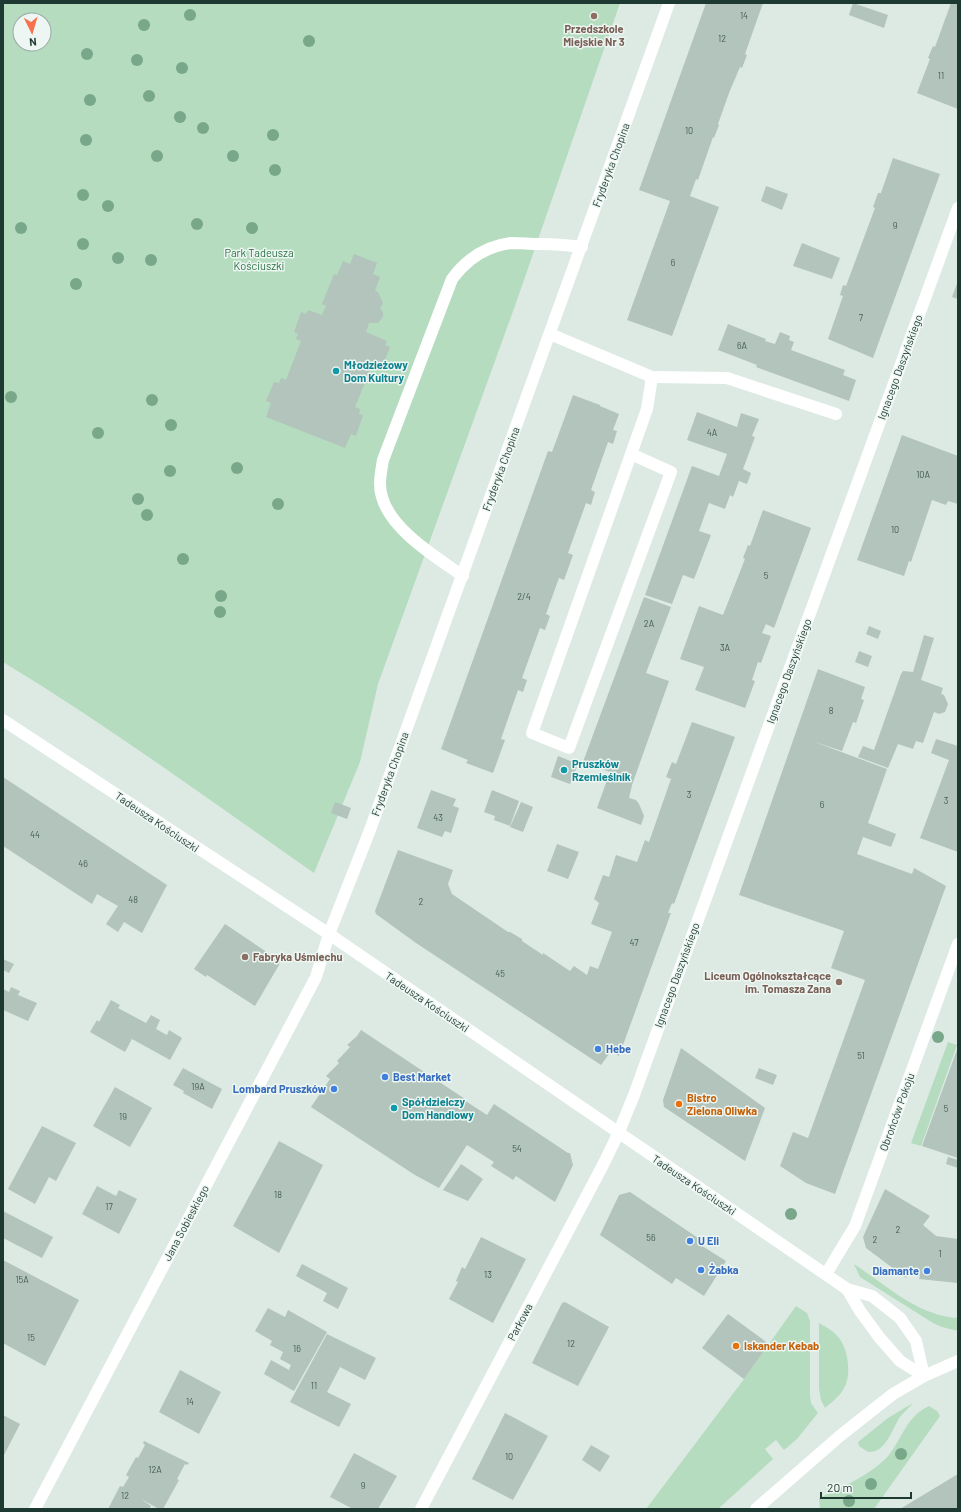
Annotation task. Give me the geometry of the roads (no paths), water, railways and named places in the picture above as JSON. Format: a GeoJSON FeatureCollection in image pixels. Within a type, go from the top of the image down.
{"type":"FeatureCollection","features":[{"type":"Feature","properties":{"kind":"street","name":"Fryderyka Chopina"},"geometry":{"type":"LineString","coordinates":[[329,934],[370,830],[463,576],[669,3]]}},
{"type":"Feature","properties":{"kind":"street","name":"Ignacego Daszyńskiego"},"geometry":{"type":"LineString","coordinates":[[618,1134],[634,1095],[958,208]]}},
{"type":"Feature","properties":{"kind":"street"},"geometry":{"type":"LineString","coordinates":[[463,576],[415,542],[390,514],[381,496],[380,486],[383,460],[452,279],[462,266],[472,258],[486,251],[511,243],[557,244],[582,247]]}},
{"type":"Feature","properties":{"kind":"street"},"geometry":{"type":"LineString","coordinates":[[550,334],[652,377],[727,378],[836,414]]}},
{"type":"Feature","properties":{"kind":"street"},"geometry":{"type":"LineString","coordinates":[[631,454],[671,472],[569,748],[532,733],[631,454],[647,409],[652,377]]}},
{"type":"Feature","properties":{"kind":"street","name":"Tadeusza Kościuszki"},"geometry":{"type":"LineString","coordinates":[[3,720],[329,934],[618,1134],[847,1289],[872,1296],[900,1318],[916,1341],[924,1376]]}},
{"type":"Feature","properties":{"kind":"street","name":"Jana Sobieskiego"},"geometry":{"type":"LineString","coordinates":[[35,1509],[316,977],[329,934]]}},
{"type":"Feature","properties":{"kind":"street","name":"Obrońców Pokoju"},"geometry":{"type":"LineString","coordinates":[[826,1274],[855,1226],[958,944]]}},
{"type":"Feature","properties":{"kind":"street","name":"Parkowa"},"geometry":{"type":"LineString","coordinates":[[421,1509],[618,1134]]}},
{"type":"Feature","properties":{"kind":"street","name":"Tadeusza Kościuszki"},"geometry":{"type":"LineString","coordinates":[[847,1289],[864,1316],[900,1361],[924,1376]]}},
{"type":"Feature","properties":{"kind":"street"},"geometry":{"type":"LineString","coordinates":[[756,1509],[826,1448],[887,1398],[924,1376],[958,1361]]}},
{"type":"Feature","properties":{"kind":"place","name":"Przedszkole Miejskie Nr 3"},"geometry":{"type":"Point","coordinates":[594,16]}},
{"type":"Feature","properties":{"kind":"place","name":"Młodzieżowy Dom Kultury"},"geometry":{"type":"Point","coordinates":[336,371]}},
{"type":"Feature","properties":{"kind":"place","name":"Pruszków Rzemieślnik"},"geometry":{"type":"Point","coordinates":[564,770]}},
{"type":"Feature","properties":{"kind":"place","name":"Fabryka Uśmiechu"},"geometry":{"type":"Point","coordinates":[245,957]}},
{"type":"Feature","properties":{"kind":"place","name":"Liceum Ogólnokształcące im. Tomasza Zana"},"geometry":{"type":"Point","coordinates":[839,982]}},
{"type":"Feature","properties":{"kind":"place","name":"Hebe"},"geometry":{"type":"Point","coordinates":[598,1049]}},
{"type":"Feature","properties":{"kind":"place","name":"Best Market"},"geometry":{"type":"Point","coordinates":[385,1077]}},
{"type":"Feature","properties":{"kind":"place","name":"Lombard Pruszków"},"geometry":{"type":"Point","coordinates":[334,1089]}},
{"type":"Feature","properties":{"kind":"place","name":"Bistro Zielona Oliwka"},"geometry":{"type":"Point","coordinates":[679,1104]}},
{"type":"Feature","properties":{"kind":"place","name":"Spółdzielczy Dom Handlowy"},"geometry":{"type":"Point","coordinates":[394,1108]}},
{"type":"Feature","properties":{"kind":"place","name":"U Eli"},"geometry":{"type":"Point","coordinates":[690,1241]}},
{"type":"Feature","properties":{"kind":"place","name":"Żabka"},"geometry":{"type":"Point","coordinates":[701,1270]}},
{"type":"Feature","properties":{"kind":"place","name":"Diamante"},"geometry":{"type":"Point","coordinates":[927,1271]}},
{"type":"Feature","properties":{"kind":"place","name":"Iskander Kebab"},"geometry":{"type":"Point","coordinates":[736,1346]}},
{"type":"Feature","properties":{"kind":"park label","name":"Park Tadeusza Kościuszki"},"geometry":{"type":"Point","coordinates":[259,259]}}]}
